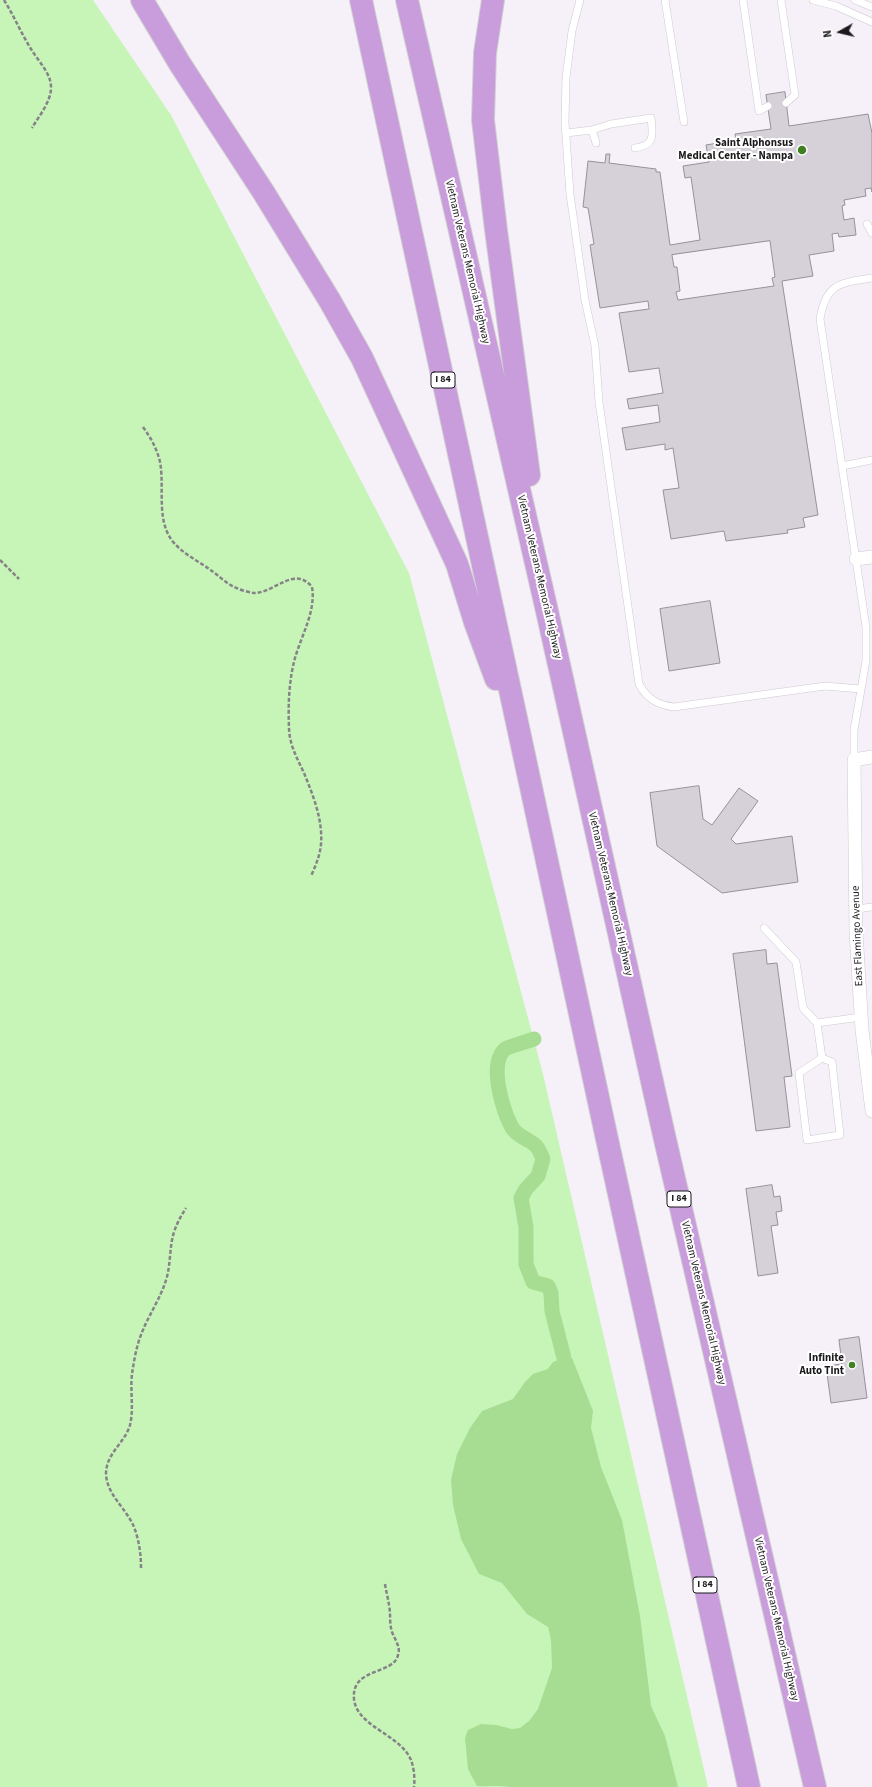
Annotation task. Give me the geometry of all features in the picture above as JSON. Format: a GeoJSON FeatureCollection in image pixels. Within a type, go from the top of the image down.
{"type":"FeatureCollection","features":[{"type":"Feature","properties":{"kind":"highway"},"geometry":{"type":"LineString","coordinates":[[142,0],[180,64],[268,200],[362,358],[457,564],[475,622],[524,759]]}},
{"type":"Feature","properties":{"kind":"highway","name":"I 84"},"geometry":{"type":"LineString","coordinates":[[361,0],[524,759],[750,1787]]}},
{"type":"Feature","properties":{"kind":"highway","name":"Vietnam Veterans Memorial Highway"},"geometry":{"type":"LineString","coordinates":[[407,0],[547,611],[664,1135],[815,1787]]}},
{"type":"Feature","properties":{"kind":"highway"},"geometry":{"type":"LineString","coordinates":[[493,0],[485,53],[483,120],[497,238],[547,611]]}},
{"type":"Feature","properties":{"kind":"street"},"geometry":{"type":"LineString","coordinates":[[856,559],[872,556]]}},
{"type":"Feature","properties":{"kind":"street"},"geometry":{"type":"LineString","coordinates":[[854,760],[872,757]]}},
{"type":"Feature","properties":{"kind":"street","name":"East Flamingo Avenue"},"geometry":{"type":"LineString","coordinates":[[854,760],[856,909],[861,1017],[872,1111]]}},
{"type":"Feature","properties":{"kind":"lane"},"geometry":{"type":"LineString","coordinates":[[580,0],[572,31],[566,78],[566,133],[570,194],[585,300],[595,346],[599,402],[637,676],[643,691],[662,706],[674,707],[825,686],[860,689]]}},
{"type":"Feature","properties":{"kind":"lane"},"geometry":{"type":"LineString","coordinates":[[665,0],[684,122]]}},
{"type":"Feature","properties":{"kind":"lane"},"geometry":{"type":"LineString","coordinates":[[743,0],[759,111],[768,106]]}},
{"type":"Feature","properties":{"kind":"lane"},"geometry":{"type":"LineString","coordinates":[[781,0],[795,95],[786,103]]}},
{"type":"Feature","properties":{"kind":"lane"},"geometry":{"type":"LineString","coordinates":[[814,0],[836,6],[872,22]]}},
{"type":"Feature","properties":{"kind":"lane"},"geometry":{"type":"LineString","coordinates":[[855,0],[872,7]]}},
{"type":"Feature","properties":{"kind":"lane"},"geometry":{"type":"LineString","coordinates":[[566,133],[592,130],[611,124],[651,118],[653,136],[649,143],[642,147],[635,148]]}},
{"type":"Feature","properties":{"kind":"lane"},"geometry":{"type":"LineString","coordinates":[[592,130],[596,143]]}},
{"type":"Feature","properties":{"kind":"lane"},"geometry":{"type":"LineString","coordinates":[[867,224],[872,233]]}},
{"type":"Feature","properties":{"kind":"lane"},"geometry":{"type":"LineString","coordinates":[[854,760],[854,730],[866,661],[866,627],[820,319],[822,302],[831,290],[845,282],[872,278]]}},
{"type":"Feature","properties":{"kind":"lane"},"geometry":{"type":"LineString","coordinates":[[842,466],[872,460]]}},
{"type":"Feature","properties":{"kind":"lane"},"geometry":{"type":"LineString","coordinates":[[856,909],[872,907]]}},
{"type":"Feature","properties":{"kind":"lane"},"geometry":{"type":"LineString","coordinates":[[764,928],[796,962],[803,1008],[817,1023],[822,1058]]}},
{"type":"Feature","properties":{"kind":"lane"},"geometry":{"type":"LineString","coordinates":[[817,1023],[861,1017]]}},
{"type":"Feature","properties":{"kind":"lane"},"geometry":{"type":"LineString","coordinates":[[822,1058],[832,1062],[840,1135],[807,1140],[799,1073],[822,1058]]}},
{"type":"Feature","properties":{"kind":"path"},"geometry":{"type":"LineString","coordinates":[[4,0],[50,82],[51,89],[49,100],[32,128]]}},
{"type":"Feature","properties":{"kind":"path"},"geometry":{"type":"LineString","coordinates":[[143,427],[151,438],[160,464],[164,519],[168,534],[174,544],[187,555],[233,587],[243,591],[255,593],[266,591],[286,580],[295,578],[302,579],[312,587],[313,598],[311,609],[295,658],[291,679],[289,729],[291,744],[313,795],[321,830],[321,844],[312,876]]}},
{"type":"Feature","properties":{"kind":"path"},"geometry":{"type":"LineString","coordinates":[[0,560],[19,579]]}},
{"type":"Feature","properties":{"kind":"path"},"geometry":{"type":"LineString","coordinates":[[142,1568],[140,1549],[134,1527],[114,1497],[108,1485],[106,1473],[108,1463],[114,1450],[130,1427],[132,1416],[132,1374],[142,1331],[166,1282],[177,1222],[186,1208]]}},
{"type":"Feature","properties":{"kind":"path"},"geometry":{"type":"LineString","coordinates":[[385,1584],[390,1606],[392,1632],[399,1649],[398,1657],[394,1663],[366,1676],[357,1682],[354,1691],[354,1700],[357,1710],[363,1717],[406,1751],[411,1760],[414,1772],[414,1787]]}},
{"type":"Feature","properties":{"kind":"shaded area"},"geometry":{"type":"Polygon","coordinates":[[[0,0],[93,0],[171,115],[409,573],[543,1074],[708,1787],[0,1787],[0,0]]]}},
{"type":"Feature","properties":{"kind":"shaded area"},"geometry":{"type":"Polygon","coordinates":[[[564,1358],[572,1358],[593,1411],[591,1428],[601,1467],[622,1520],[640,1616],[651,1706],[665,1736],[678,1787],[477,1786],[468,1769],[465,1738],[468,1730],[481,1724],[496,1725],[512,1729],[520,1728],[529,1721],[538,1709],[552,1668],[551,1640],[548,1627],[527,1614],[502,1583],[479,1574],[461,1539],[453,1505],[451,1480],[457,1454],[470,1428],[482,1411],[513,1399],[525,1382],[533,1374],[548,1369],[553,1362],[564,1358]]]}},
{"type":"Feature","properties":{"kind":"building"},"geometry":{"type":"Polygon","coordinates":[[[785,92],[789,126],[868,114],[872,133],[872,192],[871,188],[865,189],[866,196],[844,200],[845,205],[842,206],[844,220],[854,218],[856,235],[839,237],[838,233],[832,234],[834,251],[809,255],[813,276],[782,281],[818,515],[803,518],[805,527],[787,530],[788,533],[726,541],[724,531],[671,539],[663,490],[679,488],[673,448],[665,450],[665,444],[626,450],[622,428],[660,422],[658,405],[629,409],[627,399],[663,393],[659,368],[629,372],[619,313],[649,309],[648,301],[600,308],[590,245],[594,244],[588,208],[583,207],[588,161],[605,163],[606,154],[610,154],[609,163],[656,169],[656,172],[660,172],[670,245],[700,240],[691,177],[685,178],[683,166],[709,162],[706,145],[736,140],[735,134],[771,129],[766,95],[785,92]],[[770,241],[672,255],[674,267],[677,267],[680,291],[676,292],[678,300],[774,286],[772,278],[775,277],[770,241]]]}},
{"type":"Feature","properties":{"kind":"building"},"geometry":{"type":"Polygon","coordinates":[[[710,601],[720,663],[669,671],[660,609],[710,601]]]}},
{"type":"Feature","properties":{"kind":"building"},"geometry":{"type":"Polygon","coordinates":[[[699,786],[703,819],[712,825],[739,788],[758,801],[731,839],[736,844],[792,836],[798,882],[722,893],[657,846],[650,793],[699,786]]]}},
{"type":"Feature","properties":{"kind":"building"},"geometry":{"type":"Polygon","coordinates":[[[766,950],[767,964],[777,963],[792,1076],[784,1077],[790,1127],[756,1131],[733,954],[766,950]]]}},
{"type":"Feature","properties":{"kind":"building"},"geometry":{"type":"Polygon","coordinates":[[[772,1185],[774,1197],[780,1196],[782,1211],[776,1212],[778,1225],[771,1226],[778,1273],[758,1276],[746,1189],[772,1185]]]}},
{"type":"Feature","properties":{"kind":"building"},"geometry":{"type":"Polygon","coordinates":[[[859,1337],[867,1398],[831,1403],[826,1366],[842,1364],[839,1340],[859,1337]]]}},
{"type":"Feature","properties":{"kind":"waterway"},"geometry":{"type":"LineString","coordinates":[[534,1039],[505,1049],[500,1056],[497,1077],[502,1101],[509,1122],[518,1134],[536,1146],[543,1159],[538,1176],[526,1189],[521,1198],[526,1227],[526,1264],[533,1282],[548,1286],[551,1293],[552,1311],[564,1358]]}},
{"type":"Feature","properties":{"kind":"place","name":"Saint Alphonsus Medical Center - Nampa"},"geometry":{"type":"Point","coordinates":[802,150]}},
{"type":"Feature","properties":{"kind":"place","name":"Infinite Auto Tint"},"geometry":{"type":"Point","coordinates":[852,1365]}}]}
